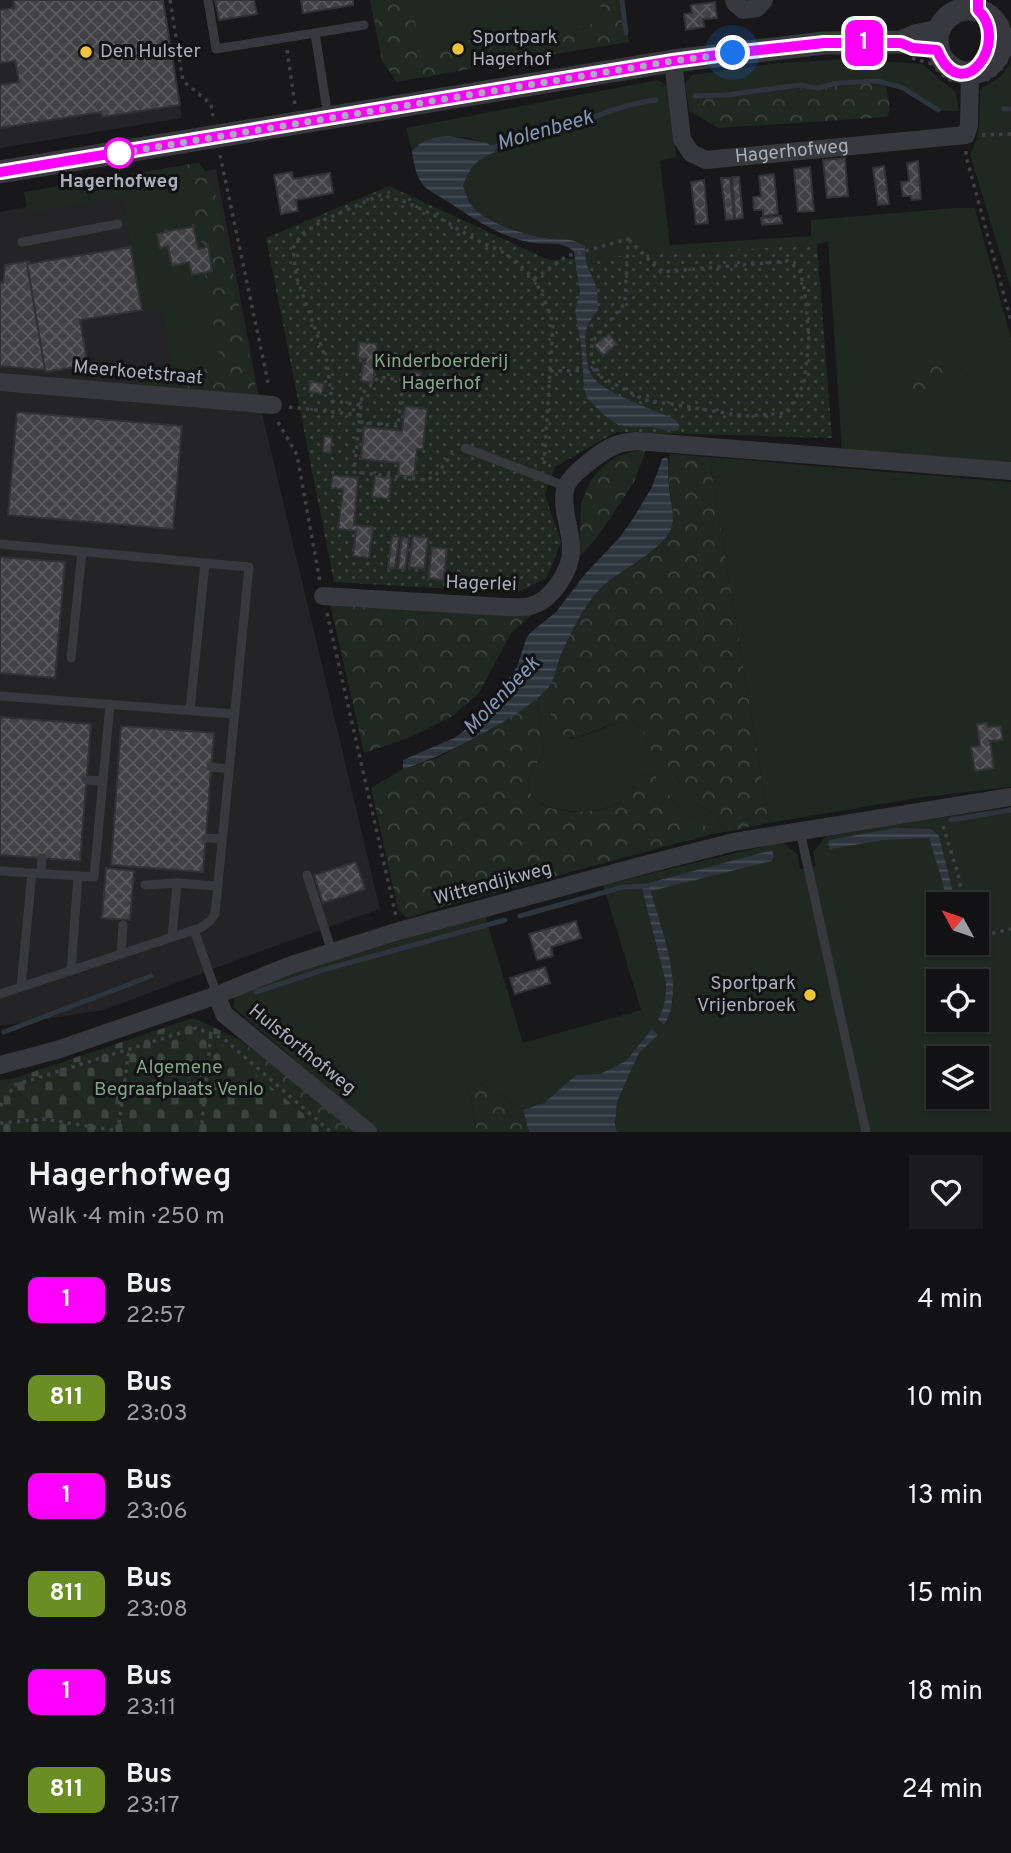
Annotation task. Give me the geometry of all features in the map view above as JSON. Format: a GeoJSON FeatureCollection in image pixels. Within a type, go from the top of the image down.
{"type":"FeatureCollection","features":[{"type":"Feature","properties":{"kind":"street"},"geometry":{"type":"LineString","coordinates":[[734,0],[743,10],[757,8],[764,0]]}},
{"type":"Feature","properties":{"kind":"street"},"geometry":{"type":"LineString","coordinates":[[966,135],[969,114],[961,84],[969,76],[989,67],[1006,41],[993,20],[974,5],[945,19],[938,40],[945,64],[969,76]]}},
{"type":"Feature","properties":{"kind":"street"},"geometry":{"type":"LineString","coordinates":[[0,172],[673,61],[824,43],[901,43],[913,48],[938,40]]}},
{"type":"Feature","properties":{"kind":"street","name":"Hagerhofweg"},"geometry":{"type":"LineString","coordinates":[[673,61],[682,139],[691,153],[706,160],[966,135]]}},
{"type":"Feature","properties":{"kind":"street","name":"Meerkoetstraat"},"geometry":{"type":"LineString","coordinates":[[0,382],[273,405]]}},
{"type":"Feature","properties":{"kind":"street"},"geometry":{"type":"LineString","coordinates":[[565,486],[592,461],[617,445],[638,441],[1011,471]]}},
{"type":"Feature","properties":{"kind":"street","name":"Hagerlei"},"geometry":{"type":"LineString","coordinates":[[323,596],[504,607],[531,606],[545,598],[559,583],[568,566],[571,549],[564,502],[565,486]]}},
{"type":"Feature","properties":{"kind":"street","name":"Wittendijkweg"},"geometry":{"type":"LineString","coordinates":[[0,1065],[57,1050],[217,995],[291,965],[399,931],[682,855],[734,842],[1011,797]]}},
{"type":"Feature","properties":{"kind":"street","name":"Hulsforthofweg"},"geometry":{"type":"LineString","coordinates":[[217,995],[224,1014],[368,1132]]}},
{"type":"Feature","properties":{"kind":"lane"},"geometry":{"type":"LineString","coordinates":[[208,0],[216,49],[364,25]]}},
{"type":"Feature","properties":{"kind":"lane"},"geometry":{"type":"LineString","coordinates":[[315,33],[328,119]]}},
{"type":"Feature","properties":{"kind":"lane"},"geometry":{"type":"LineString","coordinates":[[22,242],[118,224]]}},
{"type":"Feature","properties":{"kind":"lane"},"geometry":{"type":"LineString","coordinates":[[465,448],[565,486]]}},
{"type":"Feature","properties":{"kind":"lane"},"geometry":{"type":"LineString","coordinates":[[0,544],[249,567],[215,914],[210,921],[194,930],[0,994]]}},
{"type":"Feature","properties":{"kind":"lane"},"geometry":{"type":"LineString","coordinates":[[71,658],[82,552]]}},
{"type":"Feature","properties":{"kind":"lane"},"geometry":{"type":"LineString","coordinates":[[190,710],[205,563]]}},
{"type":"Feature","properties":{"kind":"lane"},"geometry":{"type":"LineString","coordinates":[[0,696],[234,714]]}},
{"type":"Feature","properties":{"kind":"lane"},"geometry":{"type":"LineString","coordinates":[[0,871],[94,877],[110,704]]}},
{"type":"Feature","properties":{"kind":"lane"},"geometry":{"type":"LineString","coordinates":[[211,767],[229,769]]}},
{"type":"Feature","properties":{"kind":"lane"},"geometry":{"type":"LineString","coordinates":[[86,780],[103,781]]}},
{"type":"Feature","properties":{"kind":"lane"},"geometry":{"type":"LineString","coordinates":[[800,831],[866,1132]]}},
{"type":"Feature","properties":{"kind":"lane"},"geometry":{"type":"LineString","coordinates":[[206,838],[222,839]]}},
{"type":"Feature","properties":{"kind":"lane"},"geometry":{"type":"LineString","coordinates":[[21,987],[37,873],[42,858]]}},
{"type":"Feature","properties":{"kind":"lane"},"geometry":{"type":"LineString","coordinates":[[307,875],[332,952]]}},
{"type":"Feature","properties":{"kind":"lane"},"geometry":{"type":"LineString","coordinates":[[71,971],[78,876]]}},
{"type":"Feature","properties":{"kind":"lane"},"geometry":{"type":"LineString","coordinates":[[145,885],[177,883],[217,886]]}},
{"type":"Feature","properties":{"kind":"lane"},"geometry":{"type":"LineString","coordinates":[[172,937],[177,883]]}},
{"type":"Feature","properties":{"kind":"lane"},"geometry":{"type":"LineString","coordinates":[[121,954],[123,925]]}},
{"type":"Feature","properties":{"kind":"lane"},"geometry":{"type":"LineString","coordinates":[[194,930],[217,995]]}},
{"type":"Feature","properties":{"kind":"path"},"geometry":{"type":"LineString","coordinates":[[170,0],[183,81],[211,104],[273,405],[277,420],[297,455],[323,596],[399,931]]}},
{"type":"Feature","properties":{"kind":"path"},"geometry":{"type":"LineString","coordinates":[[974,5],[1000,11],[1006,20],[1006,41]]}},
{"type":"Feature","properties":{"kind":"path"},"geometry":{"type":"LineString","coordinates":[[285,38],[296,112]]}},
{"type":"Feature","properties":{"kind":"path"},"geometry":{"type":"LineString","coordinates":[[1011,134],[966,135],[966,156],[1011,321]]}},
{"type":"Feature","properties":{"kind":"path"},"geometry":{"type":"LineString","coordinates":[[360,405],[332,401],[327,362],[296,276],[293,248],[302,234],[324,219],[381,195],[403,201],[438,217],[476,240],[503,252],[519,263],[534,279],[553,324],[543,478]]}},
{"type":"Feature","properties":{"kind":"path"},"geometry":{"type":"LineString","coordinates":[[534,279],[567,256],[628,239]]}},
{"type":"Feature","properties":{"kind":"path"},"geometry":{"type":"LineString","coordinates":[[628,239],[661,272],[788,261],[800,271],[805,292],[809,340],[804,384],[787,414],[745,416],[645,400],[601,377],[594,370],[591,358],[592,342],[625,303],[628,239]]}},
{"type":"Feature","properties":{"kind":"path"},"geometry":{"type":"LineString","coordinates":[[550,371],[594,370]]}},
{"type":"Feature","properties":{"kind":"path"},"geometry":{"type":"LineString","coordinates":[[360,422],[398,426],[403,380],[379,377],[362,394],[354,472],[426,480],[435,476],[456,449],[465,448]]}},
{"type":"Feature","properties":{"kind":"path"},"geometry":{"type":"LineString","coordinates":[[273,405],[360,415]]}},
{"type":"Feature","properties":{"kind":"path"},"geometry":{"type":"LineString","coordinates":[[938,809],[961,892]]}},
{"type":"Feature","properties":{"kind":"path"},"geometry":{"type":"LineString","coordinates":[[989,934],[1011,929]]}},
{"type":"Feature","properties":{"kind":"path"},"geometry":{"type":"LineString","coordinates":[[201,1132],[211,1033],[224,1014]]}},
{"type":"Feature","properties":{"kind":"path"},"geometry":{"type":"LineString","coordinates":[[0,1106],[15,1085],[196,1028],[224,1039],[331,1132]]}},
{"type":"Feature","properties":{"kind":"path"},"geometry":{"type":"LineString","coordinates":[[118,1132],[129,1049]]}},
{"type":"Feature","properties":{"kind":"path"},"geometry":{"type":"LineString","coordinates":[[0,1123],[43,1119],[124,1132]]}},
{"type":"Feature","properties":{"kind":"shaded area","name":"Den Hulster"},"geometry":{"type":"Polygon","coordinates":[[[0,0],[163,0],[182,118],[0,148],[0,0]]]}},
{"type":"Feature","properties":{"kind":"shaded area"},"geometry":{"type":"Polygon","coordinates":[[[216,169],[262,413],[380,909],[104,1010],[0,1026],[0,212],[216,169]]]}},
{"type":"Feature","properties":{"kind":"green space"},"geometry":{"type":"Polygon","coordinates":[[[370,0],[411,0],[419,43],[425,46],[590,25],[602,19],[600,0],[623,0],[629,42],[397,82],[382,61],[370,0]]]}},
{"type":"Feature","properties":{"kind":"green space","name":"Sportpark Hagerhof"},"geometry":{"type":"Polygon","coordinates":[[[399,0],[611,0],[615,30],[408,68],[399,0]]]}},
{"type":"Feature","properties":{"kind":"green space"},"geometry":{"type":"Polygon","coordinates":[[[848,59],[922,64],[954,91],[959,111],[935,111],[921,100],[893,86],[873,81],[718,97],[687,96],[685,84],[692,75],[779,63],[848,59]]]}},
{"type":"Feature","properties":{"kind":"green space"},"geometry":{"type":"Polygon","coordinates":[[[1011,63],[1011,289],[970,155],[978,132],[980,90],[1000,77],[1011,63]]]}},
{"type":"Feature","properties":{"kind":"green space"},"geometry":{"type":"Polygon","coordinates":[[[658,80],[669,87],[676,157],[660,161],[670,245],[811,236],[811,220],[975,208],[1011,338],[1011,464],[842,452],[828,241],[791,253],[586,263],[585,246],[580,243],[507,228],[485,217],[469,202],[463,186],[475,164],[496,151],[488,145],[466,138],[441,137],[429,140],[412,151],[406,128],[658,80]]]}},
{"type":"Feature","properties":{"kind":"green space"},"geometry":{"type":"Polygon","coordinates":[[[873,81],[886,84],[890,109],[887,117],[718,128],[689,111],[687,96],[718,97],[873,81]]]}},
{"type":"Feature","properties":{"kind":"green space"},"geometry":{"type":"Polygon","coordinates":[[[199,163],[209,176],[219,205],[255,385],[250,396],[187,389],[190,373],[220,366],[221,363],[208,297],[202,247],[184,165],[199,163]]]}},
{"type":"Feature","properties":{"kind":"green space"},"geometry":{"type":"Polygon","coordinates":[[[184,165],[202,247],[208,297],[221,363],[220,366],[201,370],[188,378],[187,389],[135,384],[139,377],[172,371],[163,311],[139,313],[123,197],[27,214],[24,192],[184,165]]]}},
{"type":"Feature","properties":{"kind":"green space","name":"Kinderboerderij Hagerhof"},"geometry":{"type":"Polygon","coordinates":[[[389,186],[549,260],[817,245],[832,438],[616,432],[555,467],[545,495],[561,542],[547,578],[516,593],[334,582],[266,238],[389,186]]]}},
{"type":"Feature","properties":{"kind":"green space"},"geometry":{"type":"Polygon","coordinates":[[[978,360],[914,410],[909,392],[907,362],[978,360]]]}},
{"type":"Feature","properties":{"kind":"green space"},"geometry":{"type":"Polygon","coordinates":[[[647,448],[634,482],[599,535],[579,558],[581,503],[591,480],[604,465],[618,456],[647,448]]]}},
{"type":"Feature","properties":{"kind":"green space"},"geometry":{"type":"Polygon","coordinates":[[[670,454],[709,457],[769,823],[726,832],[717,816],[691,801],[670,768],[652,752],[643,730],[636,722],[619,723],[578,737],[568,737],[559,731],[552,716],[546,690],[573,630],[592,598],[606,584],[659,545],[671,529],[673,512],[668,473],[670,454]]]}},
{"type":"Feature","properties":{"kind":"green space"},"geometry":{"type":"Polygon","coordinates":[[[709,457],[1011,482],[1011,787],[924,797],[769,823],[709,457]]]}},
{"type":"Feature","properties":{"kind":"green space"},"geometry":{"type":"Polygon","coordinates":[[[330,604],[504,616],[534,613],[511,633],[479,693],[453,716],[411,737],[364,753],[330,604]]]}},
{"type":"Feature","properties":{"kind":"green space"},"geometry":{"type":"Polygon","coordinates":[[[546,690],[570,739],[610,725],[636,722],[643,730],[652,752],[670,768],[691,801],[717,816],[726,832],[712,834],[699,820],[687,816],[654,774],[640,775],[621,801],[596,810],[563,810],[548,807],[536,800],[529,790],[529,777],[544,754],[537,699],[546,690]]]}},
{"type":"Feature","properties":{"kind":"green space"},"geometry":{"type":"Polygon","coordinates":[[[537,699],[544,754],[529,777],[529,791],[536,801],[563,811],[596,810],[621,801],[640,775],[654,774],[681,811],[699,820],[712,834],[407,918],[398,909],[371,788],[403,769],[441,756],[537,699]]]}},
{"type":"Feature","properties":{"kind":"green space"},"geometry":{"type":"Polygon","coordinates":[[[1011,807],[1011,1132],[617,1132],[617,1102],[639,1053],[657,1035],[652,1030],[626,1061],[600,1074],[576,1075],[544,1103],[523,1110],[481,1083],[468,1086],[477,1132],[379,1132],[233,1007],[235,995],[312,967],[485,915],[523,1043],[641,1010],[603,885],[782,842],[798,855],[800,869],[816,866],[813,852],[827,835],[1011,807]],[[772,851],[641,885],[666,983],[665,1002],[658,1019],[673,1002],[651,890],[772,861],[772,851]]]}},
{"type":"Feature","properties":{"kind":"green space","name":"Algemene Begraafplaats Venlo"},"geometry":{"type":"Polygon","coordinates":[[[193,1018],[239,1039],[223,1034],[220,1044],[325,1132],[0,1132],[0,1080],[15,1078],[193,1018]]]}},
{"type":"Feature","properties":{"kind":"green space"},"geometry":{"type":"Polygon","coordinates":[[[223,1034],[239,1039],[358,1132],[325,1132],[220,1044],[223,1034]]]}},
{"type":"Feature","properties":{"kind":"green space"},"geometry":{"type":"Polygon","coordinates":[[[481,1083],[523,1110],[529,1132],[477,1132],[468,1086],[481,1083]]]}},
{"type":"Feature","properties":{"kind":"water"},"geometry":{"type":"Polygon","coordinates":[[[449,136],[487,143],[497,151],[475,164],[463,186],[469,202],[476,210],[495,223],[520,232],[573,241],[585,246],[586,263],[597,288],[598,310],[588,324],[586,333],[590,373],[607,389],[674,419],[680,426],[677,431],[618,425],[587,398],[575,311],[580,292],[574,252],[561,245],[534,243],[499,232],[424,186],[417,174],[412,151],[429,139],[449,136]]]}},
{"type":"Feature","properties":{"kind":"water"},"geometry":{"type":"Polygon","coordinates":[[[666,457],[673,514],[671,529],[659,545],[606,584],[592,598],[569,638],[550,685],[541,696],[482,734],[403,769],[403,760],[454,738],[488,707],[517,667],[530,633],[556,612],[586,573],[620,537],[652,487],[662,459],[666,457]]]}},
{"type":"Feature","properties":{"kind":"water"},"geometry":{"type":"Polygon","coordinates":[[[896,828],[931,829],[939,836],[953,892],[944,892],[929,838],[883,840],[830,849],[829,840],[896,828]]]}},
{"type":"Feature","properties":{"kind":"water"},"geometry":{"type":"Polygon","coordinates":[[[772,850],[772,861],[651,891],[670,958],[672,976],[673,994],[664,1025],[658,1019],[665,1002],[666,983],[641,885],[772,850]]]}},
{"type":"Feature","properties":{"kind":"water"},"geometry":{"type":"Polygon","coordinates":[[[652,1029],[658,1035],[639,1053],[617,1102],[617,1132],[529,1132],[523,1110],[544,1103],[576,1075],[600,1074],[626,1061],[652,1029]]]}},
{"type":"Feature","properties":{"kind":"building","name":"Den Hulster"},"geometry":{"type":"Polygon","coordinates":[[[13,0],[163,0],[180,105],[102,117],[101,112],[0,128],[0,85],[19,82],[15,61],[0,63],[0,10],[14,8],[13,0]]]}},
{"type":"Feature","properties":{"kind":"building"},"geometry":{"type":"Polygon","coordinates":[[[215,0],[254,0],[257,14],[219,20],[215,0]]]}},
{"type":"Feature","properties":{"kind":"building"},"geometry":{"type":"Polygon","coordinates":[[[301,0],[353,0],[353,5],[303,13],[301,0]]]}},
{"type":"Feature","properties":{"kind":"building"},"geometry":{"type":"Polygon","coordinates":[[[715,2],[717,18],[703,19],[704,27],[686,30],[684,14],[692,13],[691,5],[715,2]]]}},
{"type":"Feature","properties":{"kind":"building"},"geometry":{"type":"Polygon","coordinates":[[[845,158],[848,196],[827,198],[823,160],[845,158]]]}},
{"type":"Feature","properties":{"kind":"building"},"geometry":{"type":"Polygon","coordinates":[[[918,161],[921,199],[912,200],[911,196],[903,196],[901,182],[909,181],[907,163],[918,161]]]}},
{"type":"Feature","properties":{"kind":"building"},"geometry":{"type":"Polygon","coordinates":[[[884,166],[889,204],[878,205],[873,168],[884,166]]]}},
{"type":"Feature","properties":{"kind":"building"},"geometry":{"type":"Polygon","coordinates":[[[810,167],[814,211],[798,212],[794,169],[810,167]]]}},
{"type":"Feature","properties":{"kind":"building"},"geometry":{"type":"Polygon","coordinates":[[[292,172],[293,179],[330,173],[333,193],[296,200],[298,211],[281,214],[274,175],[292,172]]]}},
{"type":"Feature","properties":{"kind":"building"},"geometry":{"type":"Polygon","coordinates":[[[774,174],[778,214],[763,216],[763,210],[754,210],[753,197],[761,196],[759,176],[774,174]]]}},
{"type":"Feature","properties":{"kind":"building"},"geometry":{"type":"Polygon","coordinates":[[[732,177],[739,177],[743,218],[735,219],[732,177]]]}},
{"type":"Feature","properties":{"kind":"building"},"geometry":{"type":"Polygon","coordinates":[[[721,178],[730,178],[734,219],[726,220],[721,178]]]}},
{"type":"Feature","properties":{"kind":"building"},"geometry":{"type":"Polygon","coordinates":[[[704,180],[708,223],[696,224],[691,182],[704,180]]]}},
{"type":"Feature","properties":{"kind":"building"},"geometry":{"type":"Polygon","coordinates":[[[781,216],[782,223],[762,225],[761,218],[781,216]]]}},
{"type":"Feature","properties":{"kind":"building"},"geometry":{"type":"Polygon","coordinates":[[[193,224],[198,249],[208,245],[212,271],[192,275],[189,262],[172,266],[168,246],[160,248],[157,234],[166,232],[165,229],[167,231],[193,227],[193,224]]]}},
{"type":"Feature","properties":{"kind":"building"},"geometry":{"type":"Polygon","coordinates":[[[130,247],[142,310],[80,320],[88,366],[45,372],[27,264],[130,247]]]}},
{"type":"Feature","properties":{"kind":"building"},"geometry":{"type":"Polygon","coordinates":[[[29,261],[27,264],[45,370],[0,366],[0,282],[3,283],[5,265],[29,261]]]}},
{"type":"Feature","properties":{"kind":"building"},"geometry":{"type":"Polygon","coordinates":[[[609,334],[617,344],[603,356],[594,345],[609,334]]]}},
{"type":"Feature","properties":{"kind":"building"},"geometry":{"type":"Polygon","coordinates":[[[359,342],[377,344],[373,383],[361,381],[366,359],[358,358],[359,342]]]}},
{"type":"Feature","properties":{"kind":"building"},"geometry":{"type":"Polygon","coordinates":[[[410,372],[421,373],[420,384],[408,383],[410,372]]]}},
{"type":"Feature","properties":{"kind":"building"},"geometry":{"type":"Polygon","coordinates":[[[310,382],[324,383],[322,394],[309,392],[310,382]]]}},
{"type":"Feature","properties":{"kind":"building"},"geometry":{"type":"Polygon","coordinates":[[[405,406],[427,409],[423,449],[417,449],[414,477],[398,475],[399,463],[361,459],[364,427],[402,431],[405,406]]]}},
{"type":"Feature","properties":{"kind":"building"},"geometry":{"type":"Polygon","coordinates":[[[17,412],[182,426],[173,529],[8,515],[17,412]]]}},
{"type":"Feature","properties":{"kind":"building"},"geometry":{"type":"Polygon","coordinates":[[[324,436],[332,437],[331,453],[323,452],[324,436]]]}},
{"type":"Feature","properties":{"kind":"building"},"geometry":{"type":"Polygon","coordinates":[[[333,475],[358,478],[354,525],[373,527],[369,558],[353,556],[356,531],[338,529],[343,489],[331,488],[333,475]]]}},
{"type":"Feature","properties":{"kind":"building"},"geometry":{"type":"Polygon","coordinates":[[[375,476],[391,478],[389,499],[372,497],[375,476]]]}},
{"type":"Feature","properties":{"kind":"building"},"geometry":{"type":"Polygon","coordinates":[[[392,536],[399,537],[395,568],[388,568],[392,536]]]}},
{"type":"Feature","properties":{"kind":"building"},"geometry":{"type":"Polygon","coordinates":[[[413,536],[428,538],[424,571],[411,567],[409,570],[413,536]]]}},
{"type":"Feature","properties":{"kind":"building"},"geometry":{"type":"Polygon","coordinates":[[[402,537],[409,538],[405,570],[398,569],[402,537]]]}},
{"type":"Feature","properties":{"kind":"building"},"geometry":{"type":"Polygon","coordinates":[[[432,547],[447,549],[443,583],[442,580],[430,578],[428,581],[432,547]]]}},
{"type":"Feature","properties":{"kind":"building"},"geometry":{"type":"Polygon","coordinates":[[[0,557],[65,562],[55,678],[0,673],[0,557]]]}},
{"type":"Feature","properties":{"kind":"building"},"geometry":{"type":"Polygon","coordinates":[[[0,717],[91,724],[80,861],[0,855],[0,717]]]}},
{"type":"Feature","properties":{"kind":"building"},"geometry":{"type":"Polygon","coordinates":[[[987,723],[988,727],[1001,726],[1003,740],[990,741],[994,768],[975,771],[971,747],[980,746],[977,724],[987,723]]]}},
{"type":"Feature","properties":{"kind":"building"},"geometry":{"type":"Polygon","coordinates":[[[121,726],[214,733],[203,872],[111,865],[121,726]]]}},
{"type":"Feature","properties":{"kind":"building"},"geometry":{"type":"Polygon","coordinates":[[[356,862],[365,889],[323,903],[314,875],[356,862]]]}},
{"type":"Feature","properties":{"kind":"building"},"geometry":{"type":"Polygon","coordinates":[[[106,868],[134,871],[130,920],[102,918],[106,868]]]}},
{"type":"Feature","properties":{"kind":"building"},"geometry":{"type":"Polygon","coordinates":[[[576,921],[581,938],[551,947],[553,956],[537,960],[529,934],[576,921]]]}},
{"type":"Feature","properties":{"kind":"building"},"geometry":{"type":"Polygon","coordinates":[[[545,967],[550,983],[515,994],[510,978],[545,967]]]}},
{"type":"Feature","properties":{"kind":"waterway"},"geometry":{"type":"LineString","coordinates":[[622,0],[626,33]]}},
{"type":"Feature","properties":{"kind":"waterway","name":"Molenbeek"},"geometry":{"type":"LineString","coordinates":[[695,96],[726,95],[800,85],[818,88],[837,83],[877,81],[901,87],[938,110]]}},
{"type":"Feature","properties":{"kind":"waterway","name":"Molenbeek"},"geometry":{"type":"LineString","coordinates":[[488,148],[531,140],[623,107],[656,100]]}},
{"type":"Feature","properties":{"kind":"waterway","name":"Molenbeek"},"geometry":{"type":"LineString","coordinates":[[1003,109],[1011,109]]}},
{"type":"Feature","properties":{"kind":"waterway"},"geometry":{"type":"LineString","coordinates":[[951,820],[1011,810]]}},
{"type":"Feature","properties":{"kind":"waterway"},"geometry":{"type":"LineString","coordinates":[[520,916],[623,887],[647,886]]}},
{"type":"Feature","properties":{"kind":"waterway"},"geometry":{"type":"LineString","coordinates":[[256,992],[326,969],[505,920]]}},
{"type":"Feature","properties":{"kind":"waterway","name":"Molenbeek"},"geometry":{"type":"LineString","coordinates":[[4,1032],[151,976]]}},
{"type":"Feature","properties":{"kind":"bus line","name":"1"},"geometry":{"type":"LineString","coordinates":[[0,172],[673,61],[824,43],[901,43],[913,48],[937,50],[945,64],[952,69],[960,73],[976,73],[989,67],[999,53],[1001,42],[993,20],[978,10],[978,0]]}},
{"type":"Feature","properties":{"kind":"place","name":"Sportpark Hagerhof"},"geometry":{"type":"Point","coordinates":[458,49]}},
{"type":"Feature","properties":{"kind":"place","name":"Den Hulster"},"geometry":{"type":"Point","coordinates":[86,52]}},
{"type":"Feature","properties":{"kind":"place","name":"Hagerhofweg"},"geometry":{"type":"Point","coordinates":[119,153]}},
{"type":"Feature","properties":{"kind":"place","name":"Sportpark Vrijenbroek"},"geometry":{"type":"Point","coordinates":[810,995]}},
{"type":"Feature","properties":{"kind":"route"},"geometry":{"type":"LineString","coordinates":[[119,153],[114,154],[733,53]]}}]}
